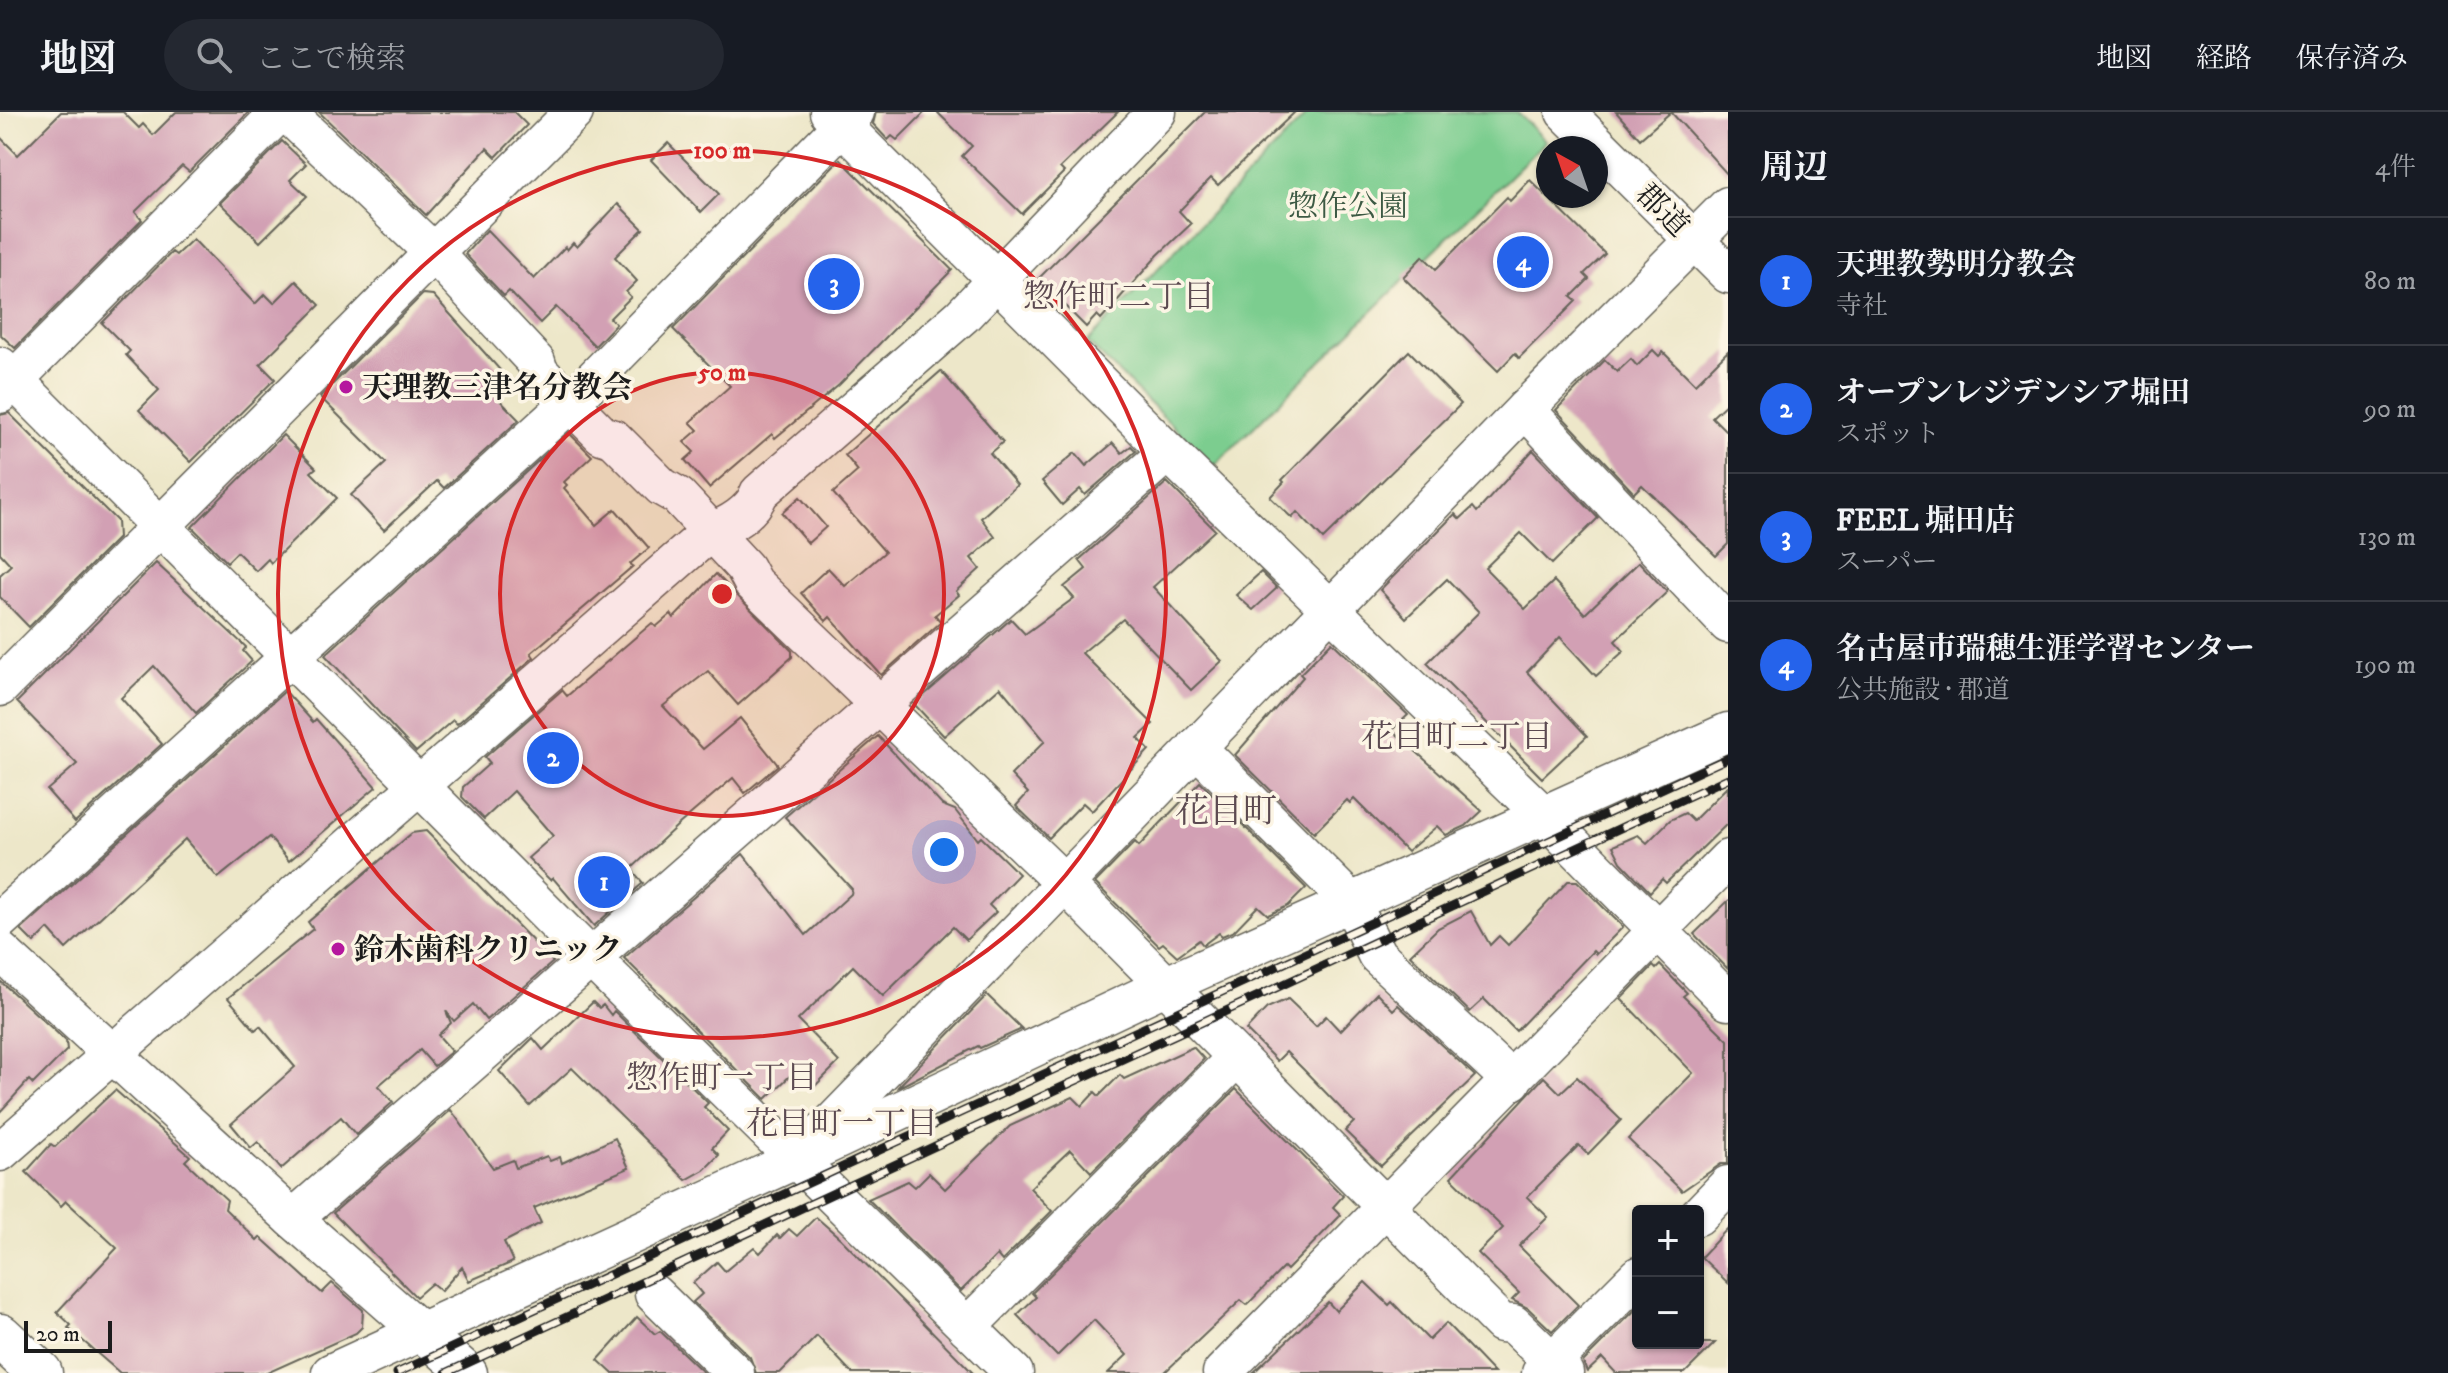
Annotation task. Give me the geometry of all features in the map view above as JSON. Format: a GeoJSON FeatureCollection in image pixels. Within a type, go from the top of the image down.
{"type":"FeatureCollection","features":[{"type":"Feature","properties":{"kind":"main road"},"geometry":{"type":"LineString","coordinates":[[0,1336],[40,1373]]}},
{"type":"Feature","properties":{"kind":"street"},"geometry":{"type":"LineString","coordinates":[[280,112],[5,380],[162,527],[589,956],[1014,1373]]}},
{"type":"Feature","properties":{"kind":"street"},"geometry":{"type":"LineString","coordinates":[[286,112],[434,253],[602,435],[614,439],[662,487],[678,496],[745,568],[753,583],[876,706],[1064,883],[1501,1323],[1513,1324],[1553,1369],[1637,1277]]}},
{"type":"Feature","properties":{"kind":"street"},"geometry":{"type":"LineString","coordinates":[[0,687],[574,112]]}},
{"type":"Feature","properties":{"kind":"street"},"geometry":{"type":"LineString","coordinates":[[0,1152],[421,788],[710,532],[727,526],[756,501],[770,483],[962,316],[1157,112]]}},
{"type":"Feature","properties":{"kind":"street","name":"郡道"},"geometry":{"type":"LineString","coordinates":[[1565,112],[1728,274]]}},
{"type":"Feature","properties":{"kind":"street"},"geometry":{"type":"LineString","coordinates":[[0,920],[570,403],[842,116],[996,279],[1168,452],[1541,813],[1728,1001]]}},
{"type":"Feature","properties":{"kind":"street"},"geometry":{"type":"LineString","coordinates":[[797,1159],[1525,409],[1728,206]]}},
{"type":"Feature","properties":{"kind":"street"},"geometry":{"type":"LineString","coordinates":[[1525,409],[1728,624]]}},
{"type":"Feature","properties":{"kind":"street"},"geometry":{"type":"LineString","coordinates":[[293,1219],[589,956],[1168,452]]}},
{"type":"Feature","properties":{"kind":"street"},"geometry":{"type":"LineString","coordinates":[[331,1373],[1541,813],[1728,732]]}},
{"type":"Feature","properties":{"kind":"street"},"geometry":{"type":"LineString","coordinates":[[1196,747],[1351,902],[1377,955],[1512,1081]]}},
{"type":"Feature","properties":{"kind":"street"},"geometry":{"type":"LineString","coordinates":[[1222,1373],[1728,859]]}},
{"type":"Feature","properties":{"kind":"street"},"geometry":{"type":"LineString","coordinates":[[0,951],[293,1219],[468,1373]]}},
{"type":"Feature","properties":{"kind":"street"},"geometry":{"type":"LineString","coordinates":[[967,1327],[1237,1057]]}},
{"type":"Feature","properties":{"kind":"street"},"geometry":{"type":"LineString","coordinates":[[1704,1210],[1728,1185]]}},
{"type":"Feature","properties":{"kind":"street"},"geometry":{"type":"LineString","coordinates":[[654,1294],[735,1373]]}},
{"type":"Feature","properties":{"kind":"green space","name":"惣作公園"},"geometry":{"type":"Polygon","coordinates":[[[1309,112],[1517,112],[1541,136],[1536,136],[1536,151],[1214,466],[1087,342],[1309,112]]]}},
{"type":"Feature","properties":{"kind":"building"},"geometry":{"type":"Polygon","coordinates":[[[61,112],[123,112],[139,128],[143,124],[153,135],[176,112],[249,112],[189,172],[182,166],[135,212],[142,220],[15,348],[0,334],[0,137],[18,155],[61,112]]]}},
{"type":"Feature","properties":{"kind":"building"},"geometry":{"type":"Polygon","coordinates":[[[319,112],[514,112],[527,125],[496,157],[487,148],[426,215],[319,112]]]}},
{"type":"Feature","properties":{"kind":"building"},"geometry":{"type":"Polygon","coordinates":[[[876,112],[925,112],[897,140],[892,136],[888,140],[873,124],[876,112]]]}},
{"type":"Feature","properties":{"kind":"building"},"geometry":{"type":"Polygon","coordinates":[[[937,112],[1118,112],[1060,168],[1064,172],[1022,214],[962,156],[972,146],[937,112]]]}},
{"type":"Feature","properties":{"kind":"building"},"geometry":{"type":"Polygon","coordinates":[[[1205,112],[1295,112],[1218,185],[1211,178],[1179,211],[1191,224],[1158,255],[1101,319],[1097,315],[1086,327],[1038,279],[1205,112]]]}},
{"type":"Feature","properties":{"kind":"building"},"geometry":{"type":"Polygon","coordinates":[[[1616,112],[1671,112],[1640,139],[1616,112]]]}},
{"type":"Feature","properties":{"kind":"building"},"geometry":{"type":"Polygon","coordinates":[[[1671,112],[1728,112],[1728,175],[1671,112]]]}},
{"type":"Feature","properties":{"kind":"building"},"geometry":{"type":"Polygon","coordinates":[[[282,141],[306,164],[290,180],[307,196],[260,242],[220,203],[282,141]]]}},
{"type":"Feature","properties":{"kind":"building"},"geometry":{"type":"Polygon","coordinates":[[[668,143],[719,194],[701,212],[651,160],[668,143]]]}},
{"type":"Feature","properties":{"kind":"building"},"geometry":{"type":"Polygon","coordinates":[[[840,159],[952,270],[839,385],[775,438],[772,434],[709,488],[685,460],[694,452],[684,442],[698,430],[690,422],[730,386],[673,329],[840,159]]]}},
{"type":"Feature","properties":{"kind":"building"},"geometry":{"type":"Polygon","coordinates":[[[1530,180],[1536,186],[1536,208],[1558,208],[1605,254],[1584,274],[1589,279],[1571,297],[1576,301],[1519,358],[1515,353],[1498,371],[1403,277],[1423,256],[1436,269],[1507,197],[1510,201],[1530,180]]]}},
{"type":"Feature","properties":{"kind":"building"},"geometry":{"type":"Polygon","coordinates":[[[618,204],[643,229],[615,257],[637,281],[626,292],[631,297],[610,318],[616,324],[595,346],[556,307],[540,323],[509,291],[504,296],[465,254],[487,230],[534,279],[565,247],[567,250],[573,243],[577,247],[618,204]]]}},
{"type":"Feature","properties":{"kind":"building"},"geometry":{"type":"Polygon","coordinates":[[[193,239],[255,304],[265,294],[274,303],[296,281],[320,305],[260,364],[275,379],[191,462],[139,410],[159,390],[126,355],[130,351],[102,323],[172,252],[176,255],[193,239]]]}},
{"type":"Feature","properties":{"kind":"building"},"geometry":{"type":"Polygon","coordinates":[[[423,294],[433,295],[500,370],[485,385],[519,420],[444,488],[437,481],[384,530],[351,495],[386,463],[320,397],[423,294]]]}},
{"type":"Feature","properties":{"kind":"building"},"geometry":{"type":"Polygon","coordinates":[[[1653,350],[1659,356],[1663,352],[1695,384],[1728,351],[1728,402],[1712,417],[1728,433],[1728,544],[1716,556],[1642,485],[1634,493],[1556,410],[1605,360],[1617,372],[1631,359],[1637,366],[1653,350]]]}},
{"type":"Feature","properties":{"kind":"building"},"geometry":{"type":"Polygon","coordinates":[[[1409,351],[1461,404],[1323,539],[1297,512],[1292,518],[1270,497],[1284,482],[1282,480],[1409,351]]]}},
{"type":"Feature","properties":{"kind":"building"},"geometry":{"type":"Polygon","coordinates":[[[941,371],[1003,442],[990,453],[1017,485],[981,518],[995,537],[971,558],[980,569],[956,591],[959,595],[935,615],[941,622],[881,675],[830,617],[826,621],[801,593],[828,568],[845,586],[885,552],[833,493],[858,471],[845,455],[941,371]]]}},
{"type":"Feature","properties":{"kind":"building"},"geometry":{"type":"Polygon","coordinates":[[[9,413],[117,521],[118,538],[29,627],[0,597],[0,575],[11,565],[0,553],[0,415],[9,413]]]}},
{"type":"Feature","properties":{"kind":"building"},"geometry":{"type":"Polygon","coordinates":[[[569,433],[592,456],[564,482],[567,485],[564,488],[596,525],[615,509],[649,548],[630,564],[633,566],[531,653],[534,657],[457,724],[453,720],[416,752],[325,655],[569,433]]]}},
{"type":"Feature","properties":{"kind":"building"},"geometry":{"type":"Polygon","coordinates":[[[283,435],[316,468],[311,472],[337,498],[271,563],[268,559],[256,571],[237,552],[227,562],[192,527],[283,435]]]}},
{"type":"Feature","properties":{"kind":"building"},"geometry":{"type":"Polygon","coordinates":[[[1113,443],[1122,453],[1131,446],[1136,451],[1085,495],[1080,489],[1062,505],[1042,481],[1075,453],[1086,466],[1113,443]]]}},
{"type":"Feature","properties":{"kind":"building"},"geometry":{"type":"Polygon","coordinates":[[[1533,450],[1598,518],[1552,564],[1521,533],[1485,568],[1525,609],[1554,581],[1585,614],[1639,562],[1667,592],[1615,641],[1624,651],[1596,676],[1560,637],[1527,672],[1587,736],[1542,778],[1427,663],[1479,612],[1447,579],[1406,618],[1380,590],[1455,514],[1460,519],[1473,507],[1477,512],[1533,450]]]}},
{"type":"Feature","properties":{"kind":"building"},"geometry":{"type":"Polygon","coordinates":[[[1167,482],[1215,530],[1153,587],[1222,661],[1191,690],[1123,619],[1082,653],[1153,724],[1138,738],[1149,750],[1092,811],[1083,803],[1049,838],[1016,806],[1028,793],[1011,775],[1045,741],[1000,687],[944,736],[914,704],[1011,619],[1025,634],[1074,598],[1064,587],[1086,569],[1079,560],[1167,482]]]}},
{"type":"Feature","properties":{"kind":"building"},"geometry":{"type":"Polygon","coordinates":[[[800,497],[826,527],[808,543],[782,513],[800,497]]]}},
{"type":"Feature","properties":{"kind":"building"},"geometry":{"type":"Polygon","coordinates":[[[156,563],[246,647],[243,651],[252,661],[196,713],[154,666],[121,698],[162,744],[75,822],[47,790],[77,764],[17,702],[156,563]]]}},
{"type":"Feature","properties":{"kind":"building"},"geometry":{"type":"Polygon","coordinates":[[[1261,572],[1277,588],[1253,610],[1236,595],[1261,572]]]}},
{"type":"Feature","properties":{"kind":"building"},"geometry":{"type":"Polygon","coordinates":[[[716,574],[792,651],[792,657],[738,705],[708,671],[663,706],[703,749],[740,718],[778,765],[745,793],[733,778],[678,825],[631,869],[643,883],[594,926],[553,878],[550,880],[528,858],[553,836],[514,791],[484,819],[462,797],[463,787],[490,763],[485,757],[562,690],[567,696],[652,623],[656,627],[671,614],[674,618],[716,574]]]}},
{"type":"Feature","properties":{"kind":"building"},"geometry":{"type":"Polygon","coordinates":[[[1332,642],[1408,715],[1392,730],[1482,811],[1466,826],[1446,835],[1437,826],[1407,852],[1354,799],[1350,803],[1347,800],[1314,833],[1235,755],[1303,677],[1300,674],[1332,642]]]}},
{"type":"Feature","properties":{"kind":"building"},"geometry":{"type":"Polygon","coordinates":[[[285,691],[313,722],[316,719],[376,787],[289,861],[269,837],[218,878],[185,839],[66,949],[48,929],[34,943],[21,930],[285,691]]]}},
{"type":"Feature","properties":{"kind":"building"},"geometry":{"type":"Polygon","coordinates":[[[878,736],[942,805],[955,810],[978,840],[981,837],[1019,874],[989,905],[996,912],[966,940],[953,927],[883,996],[853,966],[798,1020],[839,1062],[813,1088],[796,1070],[766,1099],[624,958],[743,854],[806,935],[851,894],[852,889],[785,817],[878,736]]]}},
{"type":"Feature","properties":{"kind":"building"},"geometry":{"type":"Polygon","coordinates":[[[1200,782],[1306,888],[1288,906],[1268,915],[1258,906],[1234,931],[1222,936],[1219,933],[1203,945],[1199,940],[1177,956],[1163,943],[1159,946],[1095,883],[1135,842],[1139,846],[1200,782]]]}},
{"type":"Feature","properties":{"kind":"building"},"geometry":{"type":"Polygon","coordinates":[[[1728,786],[1728,823],[1666,883],[1662,879],[1650,892],[1621,862],[1613,846],[1638,835],[1647,843],[1670,820],[1685,813],[1693,821],[1728,786]]]}},
{"type":"Feature","properties":{"kind":"building"},"geometry":{"type":"Polygon","coordinates":[[[426,831],[553,962],[486,1020],[473,1004],[454,1021],[446,1011],[451,1023],[438,1035],[452,1051],[434,1066],[420,1050],[378,1086],[393,1102],[356,1135],[341,1117],[281,1169],[258,1142],[251,1148],[231,1124],[295,1067],[260,1026],[255,1030],[228,998],[313,929],[308,922],[412,833],[426,831]]]}},
{"type":"Feature","properties":{"kind":"building"},"geometry":{"type":"Polygon","coordinates":[[[1568,881],[1577,881],[1623,927],[1596,954],[1593,951],[1516,1031],[1484,999],[1470,1012],[1410,955],[1438,928],[1471,911],[1490,945],[1499,936],[1508,945],[1568,881]]]}},
{"type":"Feature","properties":{"kind":"building"},"geometry":{"type":"Polygon","coordinates":[[[1728,901],[1728,969],[1694,934],[1728,901]]]}},
{"type":"Feature","properties":{"kind":"building"},"geometry":{"type":"Polygon","coordinates":[[[1660,965],[1687,993],[1683,996],[1728,1040],[1728,1164],[1721,1164],[1682,1191],[1628,1139],[1693,1073],[1621,999],[1653,966],[1656,969],[1660,965]]]}},
{"type":"Feature","properties":{"kind":"building"},"geometry":{"type":"Polygon","coordinates":[[[0,981],[66,1041],[67,1050],[33,1084],[29,1080],[0,1112],[0,981]]]}},
{"type":"Feature","properties":{"kind":"building"},"geometry":{"type":"Polygon","coordinates":[[[1377,993],[1393,1010],[1398,1005],[1475,1076],[1381,1166],[1345,1131],[1354,1122],[1304,1070],[1286,1052],[1277,1061],[1246,1030],[1267,1008],[1288,999],[1316,1026],[1326,1016],[1340,1031],[1377,993]]]}},
{"type":"Feature","properties":{"kind":"building"},"geometry":{"type":"Polygon","coordinates":[[[987,995],[1022,1029],[980,1048],[978,1046],[897,1088],[987,995]]]}},
{"type":"Feature","properties":{"kind":"building"},"geometry":{"type":"Polygon","coordinates":[[[593,1002],[599,1008],[603,1005],[611,1015],[614,1011],[708,1103],[704,1107],[728,1131],[712,1148],[719,1155],[704,1170],[686,1180],[572,1068],[530,1106],[499,1071],[533,1038],[543,1050],[593,1002]]]}},
{"type":"Feature","properties":{"kind":"building"},"geometry":{"type":"Polygon","coordinates":[[[1193,1047],[1204,1059],[1091,1172],[1070,1150],[1030,1188],[1052,1211],[1002,1261],[997,1255],[961,1291],[868,1199],[908,1181],[915,1187],[929,1173],[945,1189],[1010,1126],[1073,1097],[1082,1106],[1095,1092],[1099,1096],[1120,1075],[1124,1079],[1193,1047]]]}},
{"type":"Feature","properties":{"kind":"building"},"geometry":{"type":"Polygon","coordinates":[[[1544,1077],[1560,1093],[1577,1077],[1621,1120],[1588,1154],[1579,1145],[1527,1197],[1548,1217],[1519,1246],[1578,1305],[1552,1331],[1528,1308],[1512,1300],[1519,1293],[1478,1253],[1503,1228],[1451,1177],[1544,1077]]]}},
{"type":"Feature","properties":{"kind":"building"},"geometry":{"type":"Polygon","coordinates":[[[1236,1089],[1343,1196],[1333,1207],[1341,1215],[1287,1270],[1284,1267],[1247,1305],[1241,1300],[1164,1373],[1108,1373],[1127,1355],[1094,1320],[1057,1356],[1017,1315],[1036,1297],[1032,1293],[1236,1089]]]}},
{"type":"Feature","properties":{"kind":"building"},"geometry":{"type":"Polygon","coordinates":[[[115,1090],[190,1156],[185,1161],[227,1200],[225,1209],[257,1240],[260,1237],[322,1293],[332,1283],[363,1310],[362,1327],[356,1333],[267,1373],[120,1373],[68,1328],[71,1325],[57,1312],[117,1248],[66,1201],[61,1206],[26,1172],[51,1144],[55,1147],[115,1090]]]}},
{"type":"Feature","properties":{"kind":"building"},"geometry":{"type":"Polygon","coordinates":[[[451,1110],[493,1168],[513,1160],[516,1168],[547,1156],[550,1161],[560,1157],[562,1163],[615,1138],[629,1168],[534,1208],[541,1223],[504,1242],[513,1262],[469,1281],[462,1267],[441,1291],[432,1283],[416,1297],[333,1213],[451,1110]]]}},
{"type":"Feature","properties":{"kind":"building"},"geometry":{"type":"Polygon","coordinates":[[[816,1217],[973,1373],[852,1373],[817,1336],[780,1373],[756,1373],[750,1357],[693,1302],[702,1294],[693,1283],[717,1262],[725,1271],[754,1247],[760,1253],[777,1235],[780,1238],[789,1229],[797,1236],[816,1217]]]}},
{"type":"Feature","properties":{"kind":"building"},"geometry":{"type":"Polygon","coordinates":[[[1728,1228],[1728,1283],[1704,1260],[1704,1254],[1728,1228]]]}},
{"type":"Feature","properties":{"kind":"building"},"geometry":{"type":"Polygon","coordinates":[[[1365,1282],[1389,1305],[1392,1302],[1429,1340],[1446,1323],[1494,1373],[1253,1373],[1328,1302],[1336,1311],[1365,1282]]]}},
{"type":"Feature","properties":{"kind":"building"},"geometry":{"type":"Polygon","coordinates":[[[1632,1313],[1632,1349],[1704,1349],[1704,1343],[1715,1343],[1685,1373],[1616,1373],[1602,1358],[1587,1372],[1583,1362],[1632,1313]]]}},
{"type":"Feature","properties":{"kind":"building"},"geometry":{"type":"Polygon","coordinates":[[[637,1317],[655,1334],[660,1331],[704,1373],[612,1373],[598,1360],[637,1317]]]}},
{"type":"Feature","properties":{"kind":"railway"},"geometry":{"type":"LineString","coordinates":[[397,1373],[1728,758]]}},
{"type":"Feature","properties":{"kind":"railway"},"geometry":{"type":"LineString","coordinates":[[446,1373],[1728,778]]}},
{"type":"Feature","properties":{"kind":"place","name":"名古屋市瑞穂生涯学習センター"},"geometry":{"type":"Point","coordinates":[1523,262]}},
{"type":"Feature","properties":{"kind":"place","name":"FEEL 堀田店"},"geometry":{"type":"Point","coordinates":[834,284]}},
{"type":"Feature","properties":{"kind":"place","name":"天理教三津名分教会"},"geometry":{"type":"Point","coordinates":[346,387]}},
{"type":"Feature","properties":{"kind":"place","name":"オープンレジデンシア堀田"},"geometry":{"type":"Point","coordinates":[553,758]}},
{"type":"Feature","properties":{"kind":"place","name":"天理教勢明分教会"},"geometry":{"type":"Point","coordinates":[604,882]}},
{"type":"Feature","properties":{"kind":"place","name":"鈴木歯科クリニック"},"geometry":{"type":"Point","coordinates":[338,949]}},
{"type":"Feature","properties":{"kind":"district","name":"惣作町二丁目"},"geometry":{"type":"Point","coordinates":[1119,296]}},
{"type":"Feature","properties":{"kind":"district","name":"花目町二丁目"},"geometry":{"type":"Point","coordinates":[1457,736]}},
{"type":"Feature","properties":{"kind":"district","name":"花目町"},"geometry":{"type":"Point","coordinates":[1226,810]}},
{"type":"Feature","properties":{"kind":"district","name":"惣作町一丁目"},"geometry":{"type":"Point","coordinates":[722,1077]}},
{"type":"Feature","properties":{"kind":"district","name":"花目町一丁目"},"geometry":{"type":"Point","coordinates":[842,1123]}}]}
